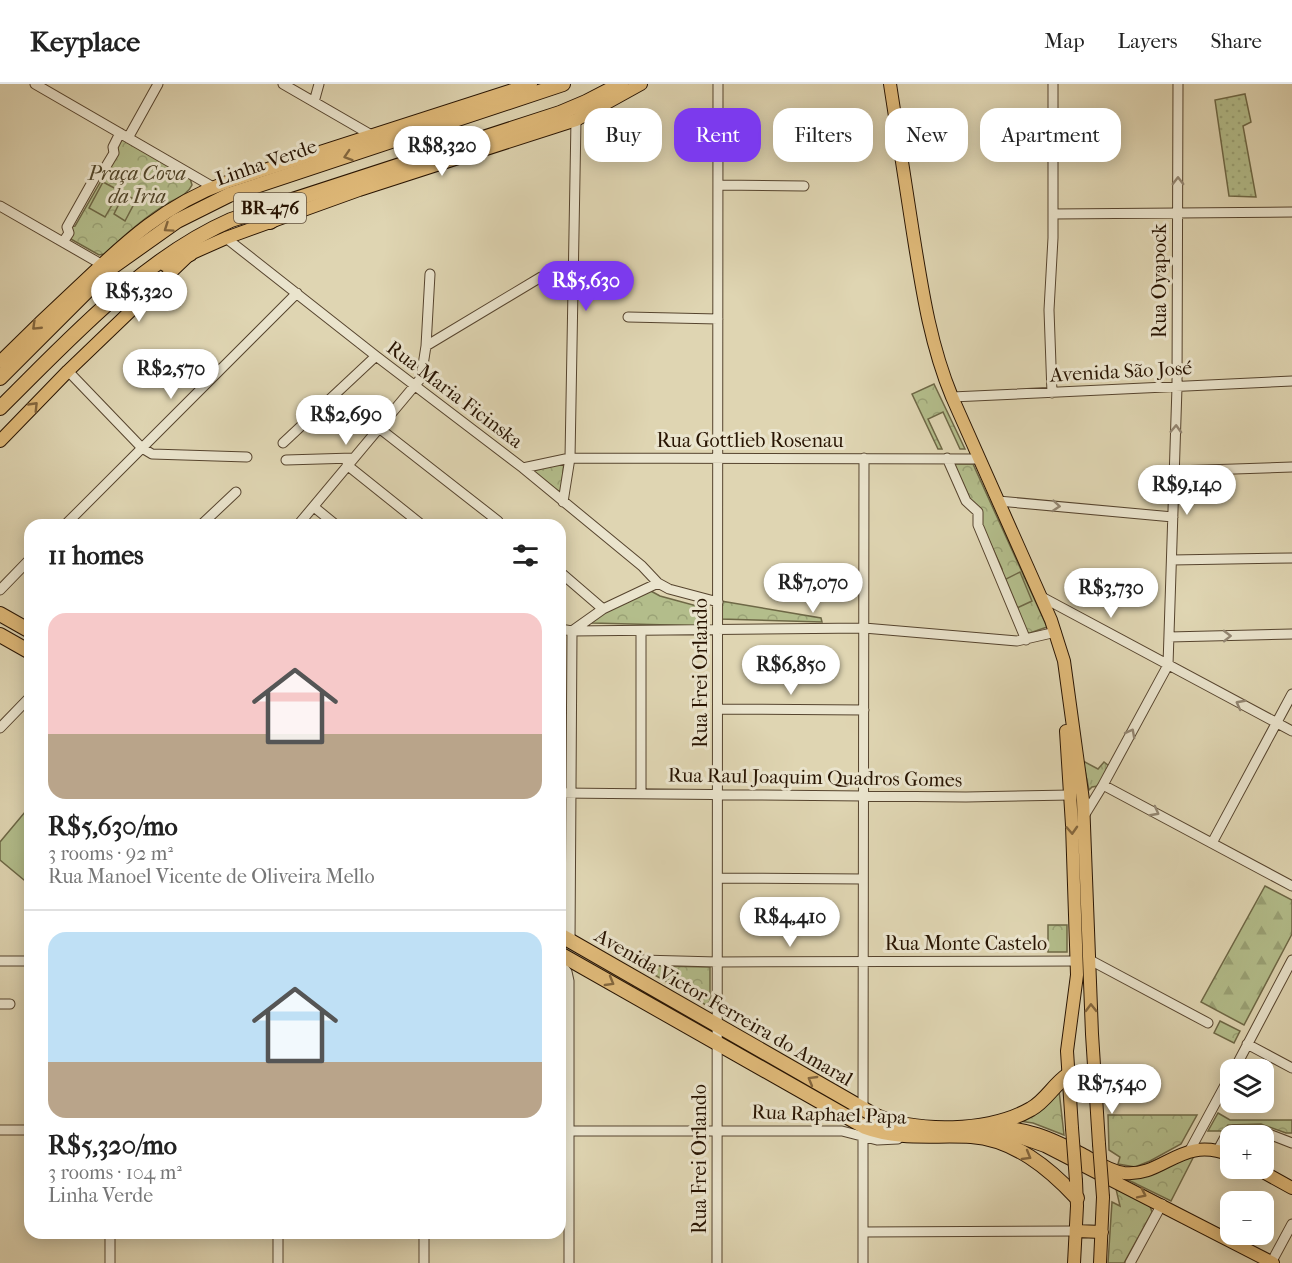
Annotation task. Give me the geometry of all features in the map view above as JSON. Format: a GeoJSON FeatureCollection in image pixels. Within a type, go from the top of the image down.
{"type":"FeatureCollection","features":[{"type":"Feature","properties":{"kind":"highway","name":"Linha Verde"},"geometry":{"type":"LineString","coordinates":[[0,378],[108,270],[177,221],[229,195],[563,84]]}},
{"type":"Feature","properties":{"kind":"highway","name":"BR-476"},"geometry":{"type":"LineString","coordinates":[[0,408],[66,343],[146,271],[183,245],[215,227],[560,113],[621,84]]}},
{"type":"Feature","properties":{"kind":"highway"},"geometry":{"type":"LineString","coordinates":[[270,222],[314,193]]}},
{"type":"Feature","properties":{"kind":"highway"},"geometry":{"type":"LineString","coordinates":[[146,271],[190,254]]}},
{"type":"Feature","properties":{"kind":"highway"},"geometry":{"type":"LineString","coordinates":[[0,614],[24,628]]}},
{"type":"Feature","properties":{"kind":"highway"},"geometry":{"type":"LineString","coordinates":[[0,635],[24,649]]}},
{"type":"Feature","properties":{"kind":"highway","name":"Avenida Victor Ferreira do Amaral"},"geometry":{"type":"LineString","coordinates":[[566,939],[863,1109],[907,1131]]}},
{"type":"Feature","properties":{"kind":"highway","name":"Avenida Victor Ferreira do Amaral"},"geometry":{"type":"LineString","coordinates":[[566,963],[717,1043],[845,1116],[876,1131],[907,1131]]}},
{"type":"Feature","properties":{"kind":"highway"},"geometry":{"type":"LineString","coordinates":[[974,1131],[1032,1109],[1068,1075]]}},
{"type":"Feature","properties":{"kind":"highway","name":"Rua Raphael Papa"},"geometry":{"type":"LineString","coordinates":[[907,1131],[926,1127],[974,1131]]}},
{"type":"Feature","properties":{"kind":"highway"},"geometry":{"type":"LineString","coordinates":[[974,1131],[1026,1155],[1053,1174],[1077,1198]]}},
{"type":"Feature","properties":{"kind":"main road","name":"Linha Verde"},"geometry":{"type":"LineString","coordinates":[[3,356],[132,237],[161,214],[184,200],[213,187],[531,84]]}},
{"type":"Feature","properties":{"kind":"main road"},"geometry":{"type":"LineString","coordinates":[[0,441],[68,371],[190,254],[226,238],[415,171],[576,120],[641,84]]}},
{"type":"Feature","properties":{"kind":"main road"},"geometry":{"type":"LineString","coordinates":[[890,84],[929,329],[939,366],[1056,632],[1064,661],[1084,816],[1092,1034],[1103,1197],[1100,1263]]}},
{"type":"Feature","properties":{"kind":"main road"},"geometry":{"type":"LineString","coordinates":[[1068,687],[1065,718],[1076,961],[1076,985],[1067,1051],[1077,1198],[1074,1263]]}},
{"type":"Feature","properties":{"kind":"main road"},"geometry":{"type":"LineString","coordinates":[[1071,1022],[1074,1032],[1081,1039],[1085,1040],[1092,1034]]}},
{"type":"Feature","properties":{"kind":"main road"},"geometry":{"type":"LineString","coordinates":[[1068,1075],[1082,1073],[1091,1080],[1095,1088]]}},
{"type":"Feature","properties":{"kind":"main road","name":"Rua Raphael Papa"},"geometry":{"type":"LineString","coordinates":[[974,1131],[1007,1127],[1028,1130],[1046,1136],[1089,1163]]}},
{"type":"Feature","properties":{"kind":"main road"},"geometry":{"type":"LineString","coordinates":[[1089,1163],[1118,1172],[1133,1173],[1147,1170],[1190,1150],[1208,1149],[1220,1152]]}},
{"type":"Feature","properties":{"kind":"main road"},"geometry":{"type":"LineString","coordinates":[[1089,1163],[1272,1263]]}},
{"type":"Feature","properties":{"kind":"main road"},"geometry":{"type":"LineString","coordinates":[[1274,1178],[1292,1188]]}},
{"type":"Feature","properties":{"kind":"main road"},"geometry":{"type":"LineString","coordinates":[[1076,1231],[1102,1232]]}},
{"type":"Feature","properties":{"kind":"street"},"geometry":{"type":"LineString","coordinates":[[35,84],[213,187]]}},
{"type":"Feature","properties":{"kind":"street"},"geometry":{"type":"LineString","coordinates":[[63,242],[69,233],[68,227],[99,170],[105,168],[114,153],[112,147],[124,135],[158,84]]}},
{"type":"Feature","properties":{"kind":"street"},"geometry":{"type":"LineString","coordinates":[[283,84],[373,136]]}},
{"type":"Feature","properties":{"kind":"street"},"geometry":{"type":"LineString","coordinates":[[314,102],[319,84]]}},
{"type":"Feature","properties":{"kind":"street","name":"Rua Frei Orlando"},"geometry":{"type":"LineString","coordinates":[[717,1263],[718,84]]}},
{"type":"Feature","properties":{"kind":"street"},"geometry":{"type":"LineString","coordinates":[[1052,393],[1049,310],[1053,244],[1053,84]]}},
{"type":"Feature","properties":{"kind":"street","name":"Rua Oyapock"},"geometry":{"type":"LineString","coordinates":[[1084,816],[1168,665],[1177,387],[1178,84]]}},
{"type":"Feature","properties":{"kind":"street"},"geometry":{"type":"LineString","coordinates":[[563,502],[570,458],[576,120]]}},
{"type":"Feature","properties":{"kind":"street"},"geometry":{"type":"LineString","coordinates":[[718,185],[804,186]]}},
{"type":"Feature","properties":{"kind":"street"},"geometry":{"type":"LineString","coordinates":[[0,206],[101,264]]}},
{"type":"Feature","properties":{"kind":"street"},"geometry":{"type":"LineString","coordinates":[[1053,214],[1292,212]]}},
{"type":"Feature","properties":{"kind":"street","name":"Rua Maria Ficinska"},"geometry":{"type":"LineString","coordinates":[[226,238],[523,468],[642,566],[657,583]]}},
{"type":"Feature","properties":{"kind":"street"},"geometry":{"type":"LineString","coordinates":[[303,519],[415,385],[423,372],[430,274]]}},
{"type":"Feature","properties":{"kind":"street"},"geometry":{"type":"LineString","coordinates":[[426,346],[541,277]]}},
{"type":"Feature","properties":{"kind":"street"},"geometry":{"type":"LineString","coordinates":[[75,519],[142,448],[297,294]]}},
{"type":"Feature","properties":{"kind":"street"},"geometry":{"type":"LineString","coordinates":[[628,317],[718,319]]}},
{"type":"Feature","properties":{"kind":"street"},"geometry":{"type":"LineString","coordinates":[[284,443],[376,356]]}},
{"type":"Feature","properties":{"kind":"street"},"geometry":{"type":"LineString","coordinates":[[68,371],[142,448],[152,454],[247,457]]}},
{"type":"Feature","properties":{"kind":"street","name":"Avenida São José"},"geometry":{"type":"LineString","coordinates":[[952,397],[1292,381]]}},
{"type":"Feature","properties":{"kind":"street"},"geometry":{"type":"LineString","coordinates":[[379,428],[495,519]]}},
{"type":"Feature","properties":{"kind":"street","name":"Rua Gottlieb Rosenau"},"geometry":{"type":"LineString","coordinates":[[523,468],[570,458],[979,459]]}},
{"type":"Feature","properties":{"kind":"street"},"geometry":{"type":"LineString","coordinates":[[863,1109],[864,458]]}},
{"type":"Feature","properties":{"kind":"street"},"geometry":{"type":"LineString","coordinates":[[947,458],[966,501],[978,512],[978,525],[1026,640]]}},
{"type":"Feature","properties":{"kind":"street"},"geometry":{"type":"LineString","coordinates":[[286,460],[350,461],[415,519]]}},
{"type":"Feature","properties":{"kind":"street"},"geometry":{"type":"LineString","coordinates":[[1175,471],[1292,467]]}},
{"type":"Feature","properties":{"kind":"street"},"geometry":{"type":"LineString","coordinates":[[207,519],[236,492]]}},
{"type":"Feature","properties":{"kind":"street"},"geometry":{"type":"LineString","coordinates":[[998,501],[1173,517]]}},
{"type":"Feature","properties":{"kind":"street"},"geometry":{"type":"LineString","coordinates":[[314,507],[329,519]]}},
{"type":"Feature","properties":{"kind":"street"},"geometry":{"type":"LineString","coordinates":[[1172,560],[1292,558]]}},
{"type":"Feature","properties":{"kind":"street"},"geometry":{"type":"LineString","coordinates":[[0,590],[24,566]]}},
{"type":"Feature","properties":{"kind":"street"},"geometry":{"type":"LineString","coordinates":[[566,577],[603,609]]}},
{"type":"Feature","properties":{"kind":"street"},"geometry":{"type":"LineString","coordinates":[[572,631],[603,609],[657,583],[669,589],[718,602]]}},
{"type":"Feature","properties":{"kind":"street"},"geometry":{"type":"LineString","coordinates":[[1040,596],[1292,731]]}},
{"type":"Feature","properties":{"kind":"street"},"geometry":{"type":"LineString","coordinates":[[566,630],[864,628],[1017,641],[1056,632]]}},
{"type":"Feature","properties":{"kind":"street"},"geometry":{"type":"LineString","coordinates":[[566,914],[571,794],[572,631]]}},
{"type":"Feature","properties":{"kind":"street"},"geometry":{"type":"LineString","coordinates":[[640,631],[641,794]]}},
{"type":"Feature","properties":{"kind":"street"},"geometry":{"type":"LineString","coordinates":[[1169,637],[1292,634]]}},
{"type":"Feature","properties":{"kind":"street"},"geometry":{"type":"LineString","coordinates":[[1212,843],[1292,694]]}},
{"type":"Feature","properties":{"kind":"street"},"geometry":{"type":"LineString","coordinates":[[0,728],[24,703]]}},
{"type":"Feature","properties":{"kind":"street"},"geometry":{"type":"LineString","coordinates":[[718,710],[864,710]]}},
{"type":"Feature","properties":{"kind":"street"},"geometry":{"type":"LineString","coordinates":[[1103,785],[1292,886]]}},
{"type":"Feature","properties":{"kind":"street","name":"Rua Raul Joaquim Quadros Gomes"},"geometry":{"type":"LineString","coordinates":[[566,794],[966,797],[1070,795]]}},
{"type":"Feature","properties":{"kind":"street"},"geometry":{"type":"LineString","coordinates":[[718,878],[863,879]]}},
{"type":"Feature","properties":{"kind":"street","name":"Rua Monte Castelo"},"geometry":{"type":"LineString","coordinates":[[641,960],[717,962],[1076,961]]}},
{"type":"Feature","properties":{"kind":"street"},"geometry":{"type":"LineString","coordinates":[[1090,960],[1208,1023]]}},
{"type":"Feature","properties":{"kind":"street"},"geometry":{"type":"LineString","coordinates":[[1240,1059],[1292,960]]}},
{"type":"Feature","properties":{"kind":"street"},"geometry":{"type":"LineString","coordinates":[[0,961],[24,962]]}},
{"type":"Feature","properties":{"kind":"street"},"geometry":{"type":"LineString","coordinates":[[566,970],[569,981],[566,1071]]}},
{"type":"Feature","properties":{"kind":"street"},"geometry":{"type":"LineString","coordinates":[[1247,1044],[1292,1068]]}},
{"type":"Feature","properties":{"kind":"street"},"geometry":{"type":"LineString","coordinates":[[1190,1150],[1220,1094]]}},
{"type":"Feature","properties":{"kind":"street"},"geometry":{"type":"LineString","coordinates":[[845,1116],[849,1119],[845,1131]]}},
{"type":"Feature","properties":{"kind":"street"},"geometry":{"type":"LineString","coordinates":[[0,1130],[24,1130]]}},
{"type":"Feature","properties":{"kind":"street","name":"Rua Raphael Papa"},"geometry":{"type":"LineString","coordinates":[[566,1131],[845,1131],[885,1140],[907,1131]]}},
{"type":"Feature","properties":{"kind":"street"},"geometry":{"type":"LineString","coordinates":[[863,1136],[863,1263]]}},
{"type":"Feature","properties":{"kind":"street"},"geometry":{"type":"LineString","coordinates":[[1274,1136],[1292,1143]]}},
{"type":"Feature","properties":{"kind":"street"},"geometry":{"type":"LineString","coordinates":[[566,1184],[569,1263]]}},
{"type":"Feature","properties":{"kind":"street"},"geometry":{"type":"LineString","coordinates":[[1130,1263],[1162,1204]]}},
{"type":"Feature","properties":{"kind":"street"},"geometry":{"type":"LineString","coordinates":[[1272,1263],[1292,1224]]}},
{"type":"Feature","properties":{"kind":"street"},"geometry":{"type":"LineString","coordinates":[[863,1232],[1076,1231]]}},
{"type":"Feature","properties":{"kind":"street"},"geometry":{"type":"LineString","coordinates":[[110,1239],[110,1263]]}},
{"type":"Feature","properties":{"kind":"street"},"geometry":{"type":"LineString","coordinates":[[278,1239],[278,1263]]}},
{"type":"Feature","properties":{"kind":"street"},"geometry":{"type":"LineString","coordinates":[[424,1239],[424,1263]]}},
{"type":"Feature","properties":{"kind":"green space"},"geometry":{"type":"Polygon","coordinates":[[[1245,94],[1251,122],[1243,126],[1256,197],[1229,196],[1215,100],[1245,94]]]}},
{"type":"Feature","properties":{"kind":"green space","name":"Praça Cova da Iria"},"geometry":{"type":"Polygon","coordinates":[[[122,139],[190,178],[192,185],[186,193],[153,213],[104,254],[99,255],[69,238],[69,227],[75,226],[102,179],[100,173],[122,139]]]}},
{"type":"Feature","properties":{"kind":"green space"},"geometry":{"type":"Polygon","coordinates":[[[103,182],[120,191],[105,217],[89,208],[103,182]]]}},
{"type":"Feature","properties":{"kind":"green space"},"geometry":{"type":"Polygon","coordinates":[[[124,194],[136,200],[125,221],[114,214],[124,194]]]}},
{"type":"Feature","properties":{"kind":"green space"},"geometry":{"type":"Polygon","coordinates":[[[934,384],[965,449],[960,449],[943,412],[928,419],[942,449],[938,449],[912,394],[934,384]]]}},
{"type":"Feature","properties":{"kind":"green space"},"geometry":{"type":"Polygon","coordinates":[[[564,462],[561,493],[532,471],[564,462]]]}},
{"type":"Feature","properties":{"kind":"green space"},"geometry":{"type":"Polygon","coordinates":[[[954,464],[973,464],[1047,627],[1027,634],[1002,578],[1002,569],[954,464]]]}},
{"type":"Feature","properties":{"kind":"green space"},"geometry":{"type":"Polygon","coordinates":[[[1020,572],[1032,601],[1017,608],[1004,580],[1020,572]]]}},
{"type":"Feature","properties":{"kind":"green space"},"geometry":{"type":"Polygon","coordinates":[[[649,590],[660,596],[708,609],[708,626],[592,623],[590,619],[649,590]]]}},
{"type":"Feature","properties":{"kind":"green space"},"geometry":{"type":"Polygon","coordinates":[[[721,601],[821,618],[822,622],[720,619],[721,601]]]}},
{"type":"Feature","properties":{"kind":"green space"},"geometry":{"type":"Polygon","coordinates":[[[1083,761],[1098,769],[1104,762],[1109,766],[1098,786],[1089,790],[1083,761]]]}},
{"type":"Feature","properties":{"kind":"green space"},"geometry":{"type":"Polygon","coordinates":[[[24,813],[24,880],[0,860],[0,842],[24,813]]]}},
{"type":"Feature","properties":{"kind":"green space"},"geometry":{"type":"Polygon","coordinates":[[[1265,886],[1292,900],[1292,934],[1244,1025],[1201,1002],[1265,886]]]}},
{"type":"Feature","properties":{"kind":"green space"},"geometry":{"type":"Polygon","coordinates":[[[1048,925],[1067,925],[1067,952],[1048,952],[1048,925]]]}},
{"type":"Feature","properties":{"kind":"green space"},"geometry":{"type":"Polygon","coordinates":[[[655,966],[710,967],[710,1001],[706,1005],[653,974],[652,970],[655,966]]]}},
{"type":"Feature","properties":{"kind":"green space"},"geometry":{"type":"Polygon","coordinates":[[[1220,1021],[1240,1031],[1234,1043],[1214,1033],[1220,1021]]]}},
{"type":"Feature","properties":{"kind":"green space"},"geometry":{"type":"Polygon","coordinates":[[[1059,1090],[1064,1135],[1033,1123],[1019,1121],[1059,1090]]]}},
{"type":"Feature","properties":{"kind":"green space"},"geometry":{"type":"Polygon","coordinates":[[[1218,1113],[1230,1120],[1292,1120],[1292,1133],[1274,1129],[1274,1125],[1261,1124],[1220,1125],[1220,1131],[1208,1131],[1218,1113]]]}},
{"type":"Feature","properties":{"kind":"green space"},"geometry":{"type":"Polygon","coordinates":[[[1108,1115],[1197,1115],[1181,1144],[1135,1167],[1118,1164],[1120,1157],[1109,1150],[1108,1115]]]}},
{"type":"Feature","properties":{"kind":"green space"},"geometry":{"type":"Polygon","coordinates":[[[1194,1156],[1171,1201],[1124,1178],[1188,1157],[1194,1156]]]}},
{"type":"Feature","properties":{"kind":"green space"},"geometry":{"type":"Polygon","coordinates":[[[1116,1189],[1150,1206],[1152,1212],[1124,1263],[1108,1263],[1112,1202],[1120,1206],[1116,1189]]]}}]}
